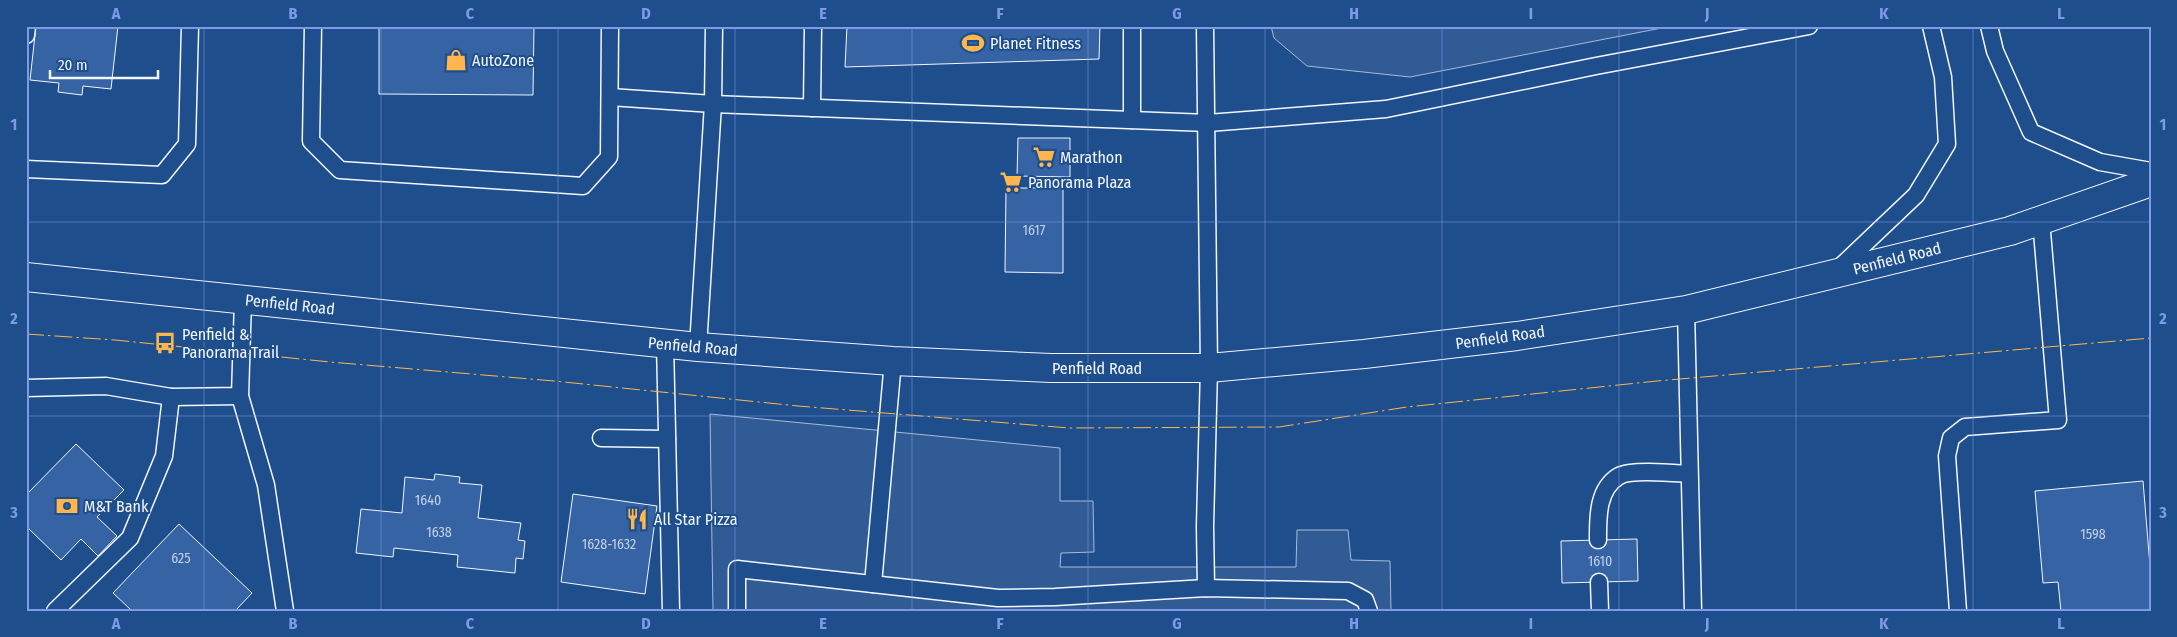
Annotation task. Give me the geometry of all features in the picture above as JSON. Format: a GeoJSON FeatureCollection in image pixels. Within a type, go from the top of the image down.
{"type":"FeatureCollection","features":[{"type":"Feature","properties":{"kind":"main road","name":"Penfield Road"},"geometry":{"type":"LineString","coordinates":[[26,277],[698,347],[893,361],[1051,368],[1209,368],[1364,354],[1517,336],[1686,310],[2010,230],[2151,182]]}},
{"type":"Feature","properties":{"kind":"lane"},"geometry":{"type":"LineString","coordinates":[[26,34],[27,26]]}},
{"type":"Feature","properties":{"kind":"lane"},"geometry":{"type":"LineString","coordinates":[[26,169],[162,175],[187,144],[190,26]]}},
{"type":"Feature","properties":{"kind":"lane"},"geometry":{"type":"LineString","coordinates":[[313,26],[311,141],[340,170],[583,186],[609,157],[610,26]]}},
{"type":"Feature","properties":{"kind":"lane"},"geometry":{"type":"LineString","coordinates":[[698,347],[713,104],[714,26]]}},
{"type":"Feature","properties":{"kind":"lane"},"geometry":{"type":"LineString","coordinates":[[812,108],[813,26]]}},
{"type":"Feature","properties":{"kind":"lane"},"geometry":{"type":"LineString","coordinates":[[1132,26],[1132,120]]}},
{"type":"Feature","properties":{"kind":"lane"},"geometry":{"type":"LineString","coordinates":[[1205,26],[1208,123],[1209,368],[1205,526],[1206,588]]}},
{"type":"Feature","properties":{"kind":"lane"},"geometry":{"type":"LineString","coordinates":[[610,97],[713,104],[1208,123],[1386,109],[1596,66],[1809,26]]}},
{"type":"Feature","properties":{"kind":"lane"},"geometry":{"type":"LineString","coordinates":[[1833,274],[1916,195],[1947,144],[1944,77],[1931,26]]}},
{"type":"Feature","properties":{"kind":"lane"},"geometry":{"type":"LineString","coordinates":[[1989,26],[1995,51],[2031,132],[2100,162],[2151,172]]}},
{"type":"Feature","properties":{"kind":"lane"},"geometry":{"type":"LineString","coordinates":[[1958,611],[1947,456],[1951,438],[1965,427],[2058,420],[2042,220]]}},
{"type":"Feature","properties":{"kind":"lane"},"geometry":{"type":"LineString","coordinates":[[242,300],[240,396],[266,485],[285,611]]}},
{"type":"Feature","properties":{"kind":"lane"},"geometry":{"type":"LineString","coordinates":[[1686,310],[1694,611]]}},
{"type":"Feature","properties":{"kind":"lane"},"geometry":{"type":"LineString","coordinates":[[665,343],[671,611]]}},
{"type":"Feature","properties":{"kind":"lane"},"geometry":{"type":"LineString","coordinates":[[873,584],[893,361]]}},
{"type":"Feature","properties":{"kind":"lane"},"geometry":{"type":"LineString","coordinates":[[26,388],[106,386],[171,397],[240,396]]}},
{"type":"Feature","properties":{"kind":"lane"},"geometry":{"type":"LineString","coordinates":[[55,611],[130,538],[164,456],[171,397]]}},
{"type":"Feature","properties":{"kind":"lane"},"geometry":{"type":"LineString","coordinates":[[601,438],[667,439]]}},
{"type":"Feature","properties":{"kind":"lane"},"geometry":{"type":"LineString","coordinates":[[1598,540],[1598,514],[1604,492],[1619,476],[1643,472],[1689,474]]}},
{"type":"Feature","properties":{"kind":"lane"},"geometry":{"type":"LineString","coordinates":[[737,611],[737,569],[1055,604],[1206,588],[1348,591],[1365,600],[1369,611]]}},
{"type":"Feature","properties":{"kind":"lane"},"geometry":{"type":"LineString","coordinates":[[1599,582],[1600,611]]}},
{"type":"Feature","properties":{"kind":"shaded area"},"geometry":{"type":"Polygon","coordinates":[[[1271,26],[1672,26],[1410,77],[1307,66],[1274,38],[1271,26]]]}},
{"type":"Feature","properties":{"kind":"shaded area"},"geometry":{"type":"Polygon","coordinates":[[[710,414],[1060,448],[1060,501],[1093,501],[1094,552],[1061,553],[1060,567],[1296,567],[1297,530],[1348,530],[1351,560],[1390,561],[1391,611],[713,611],[710,414]]]}},
{"type":"Feature","properties":{"kind":"building"},"geometry":{"type":"Polygon","coordinates":[[[36,26],[118,26],[111,89],[83,86],[82,95],[58,92],[59,83],[30,80],[36,26]]]}},
{"type":"Feature","properties":{"kind":"building","name":"AutoZone"},"geometry":{"type":"Polygon","coordinates":[[[379,26],[534,26],[533,95],[379,94],[379,26]]]}},
{"type":"Feature","properties":{"kind":"building","name":"Planet Fitness"},"geometry":{"type":"Polygon","coordinates":[[[847,26],[1100,26],[1099,59],[845,67],[847,26]]]}},
{"type":"Feature","properties":{"kind":"building","name":"Marathon"},"geometry":{"type":"Polygon","coordinates":[[[1018,138],[1070,138],[1070,177],[1017,176],[1018,138]]]}},
{"type":"Feature","properties":{"kind":"building"},"geometry":{"type":"Polygon","coordinates":[[[1006,188],[1063,188],[1063,273],[1005,272],[1006,188]]]}},
{"type":"Feature","properties":{"kind":"building","name":"M&T Bank"},"geometry":{"type":"Polygon","coordinates":[[[76,444],[124,490],[97,517],[117,536],[98,556],[81,539],[61,560],[26,526],[26,495],[76,444]]]}},
{"type":"Feature","properties":{"kind":"building"},"geometry":{"type":"Polygon","coordinates":[[[435,474],[460,477],[459,483],[482,485],[478,518],[521,523],[518,540],[525,541],[523,559],[516,558],[515,573],[457,567],[458,555],[394,548],[393,557],[356,553],[361,509],[402,513],[405,477],[434,480],[435,474]]]}},
{"type":"Feature","properties":{"kind":"building"},"geometry":{"type":"Polygon","coordinates":[[[2143,481],[2151,578],[2151,611],[2061,611],[2058,582],[2043,583],[2035,491],[2143,481]]]}},
{"type":"Feature","properties":{"kind":"building"},"geometry":{"type":"Polygon","coordinates":[[[573,494],[657,506],[645,594],[561,582],[573,494]]]}},
{"type":"Feature","properties":{"kind":"building"},"geometry":{"type":"Polygon","coordinates":[[[179,524],[252,593],[235,611],[129,611],[130,609],[113,593],[179,524]]]}},
{"type":"Feature","properties":{"kind":"building"},"geometry":{"type":"Polygon","coordinates":[[[1637,539],[1638,581],[1562,583],[1561,541],[1637,539]]]}},
{"type":"Feature","properties":{"kind":"power"},"geometry":{"type":"LineString","coordinates":[[26,334],[115,340],[798,406],[1069,428],[1279,427],[1407,407],[1657,381],[2151,338]]}},
{"type":"Feature","properties":{"kind":"place","name":"Planet Fitness"},"geometry":{"type":"Point","coordinates":[973,43]}},
{"type":"Feature","properties":{"kind":"place","name":"AutoZone"},"geometry":{"type":"Point","coordinates":[456,60]}},
{"type":"Feature","properties":{"kind":"place","name":"Marathon"},"geometry":{"type":"Point","coordinates":[1044,157]}},
{"type":"Feature","properties":{"kind":"place","name":"Panorama Plaza"},"geometry":{"type":"Point","coordinates":[1011,182]}},
{"type":"Feature","properties":{"kind":"place","name":"Penfield & Panorama Trail"},"geometry":{"type":"Point","coordinates":[165,343]}},
{"type":"Feature","properties":{"kind":"place","name":"M&T Bank"},"geometry":{"type":"Point","coordinates":[67,506]}},
{"type":"Feature","properties":{"kind":"place","name":"All Star Pizza"},"geometry":{"type":"Point","coordinates":[637,519]}}]}
